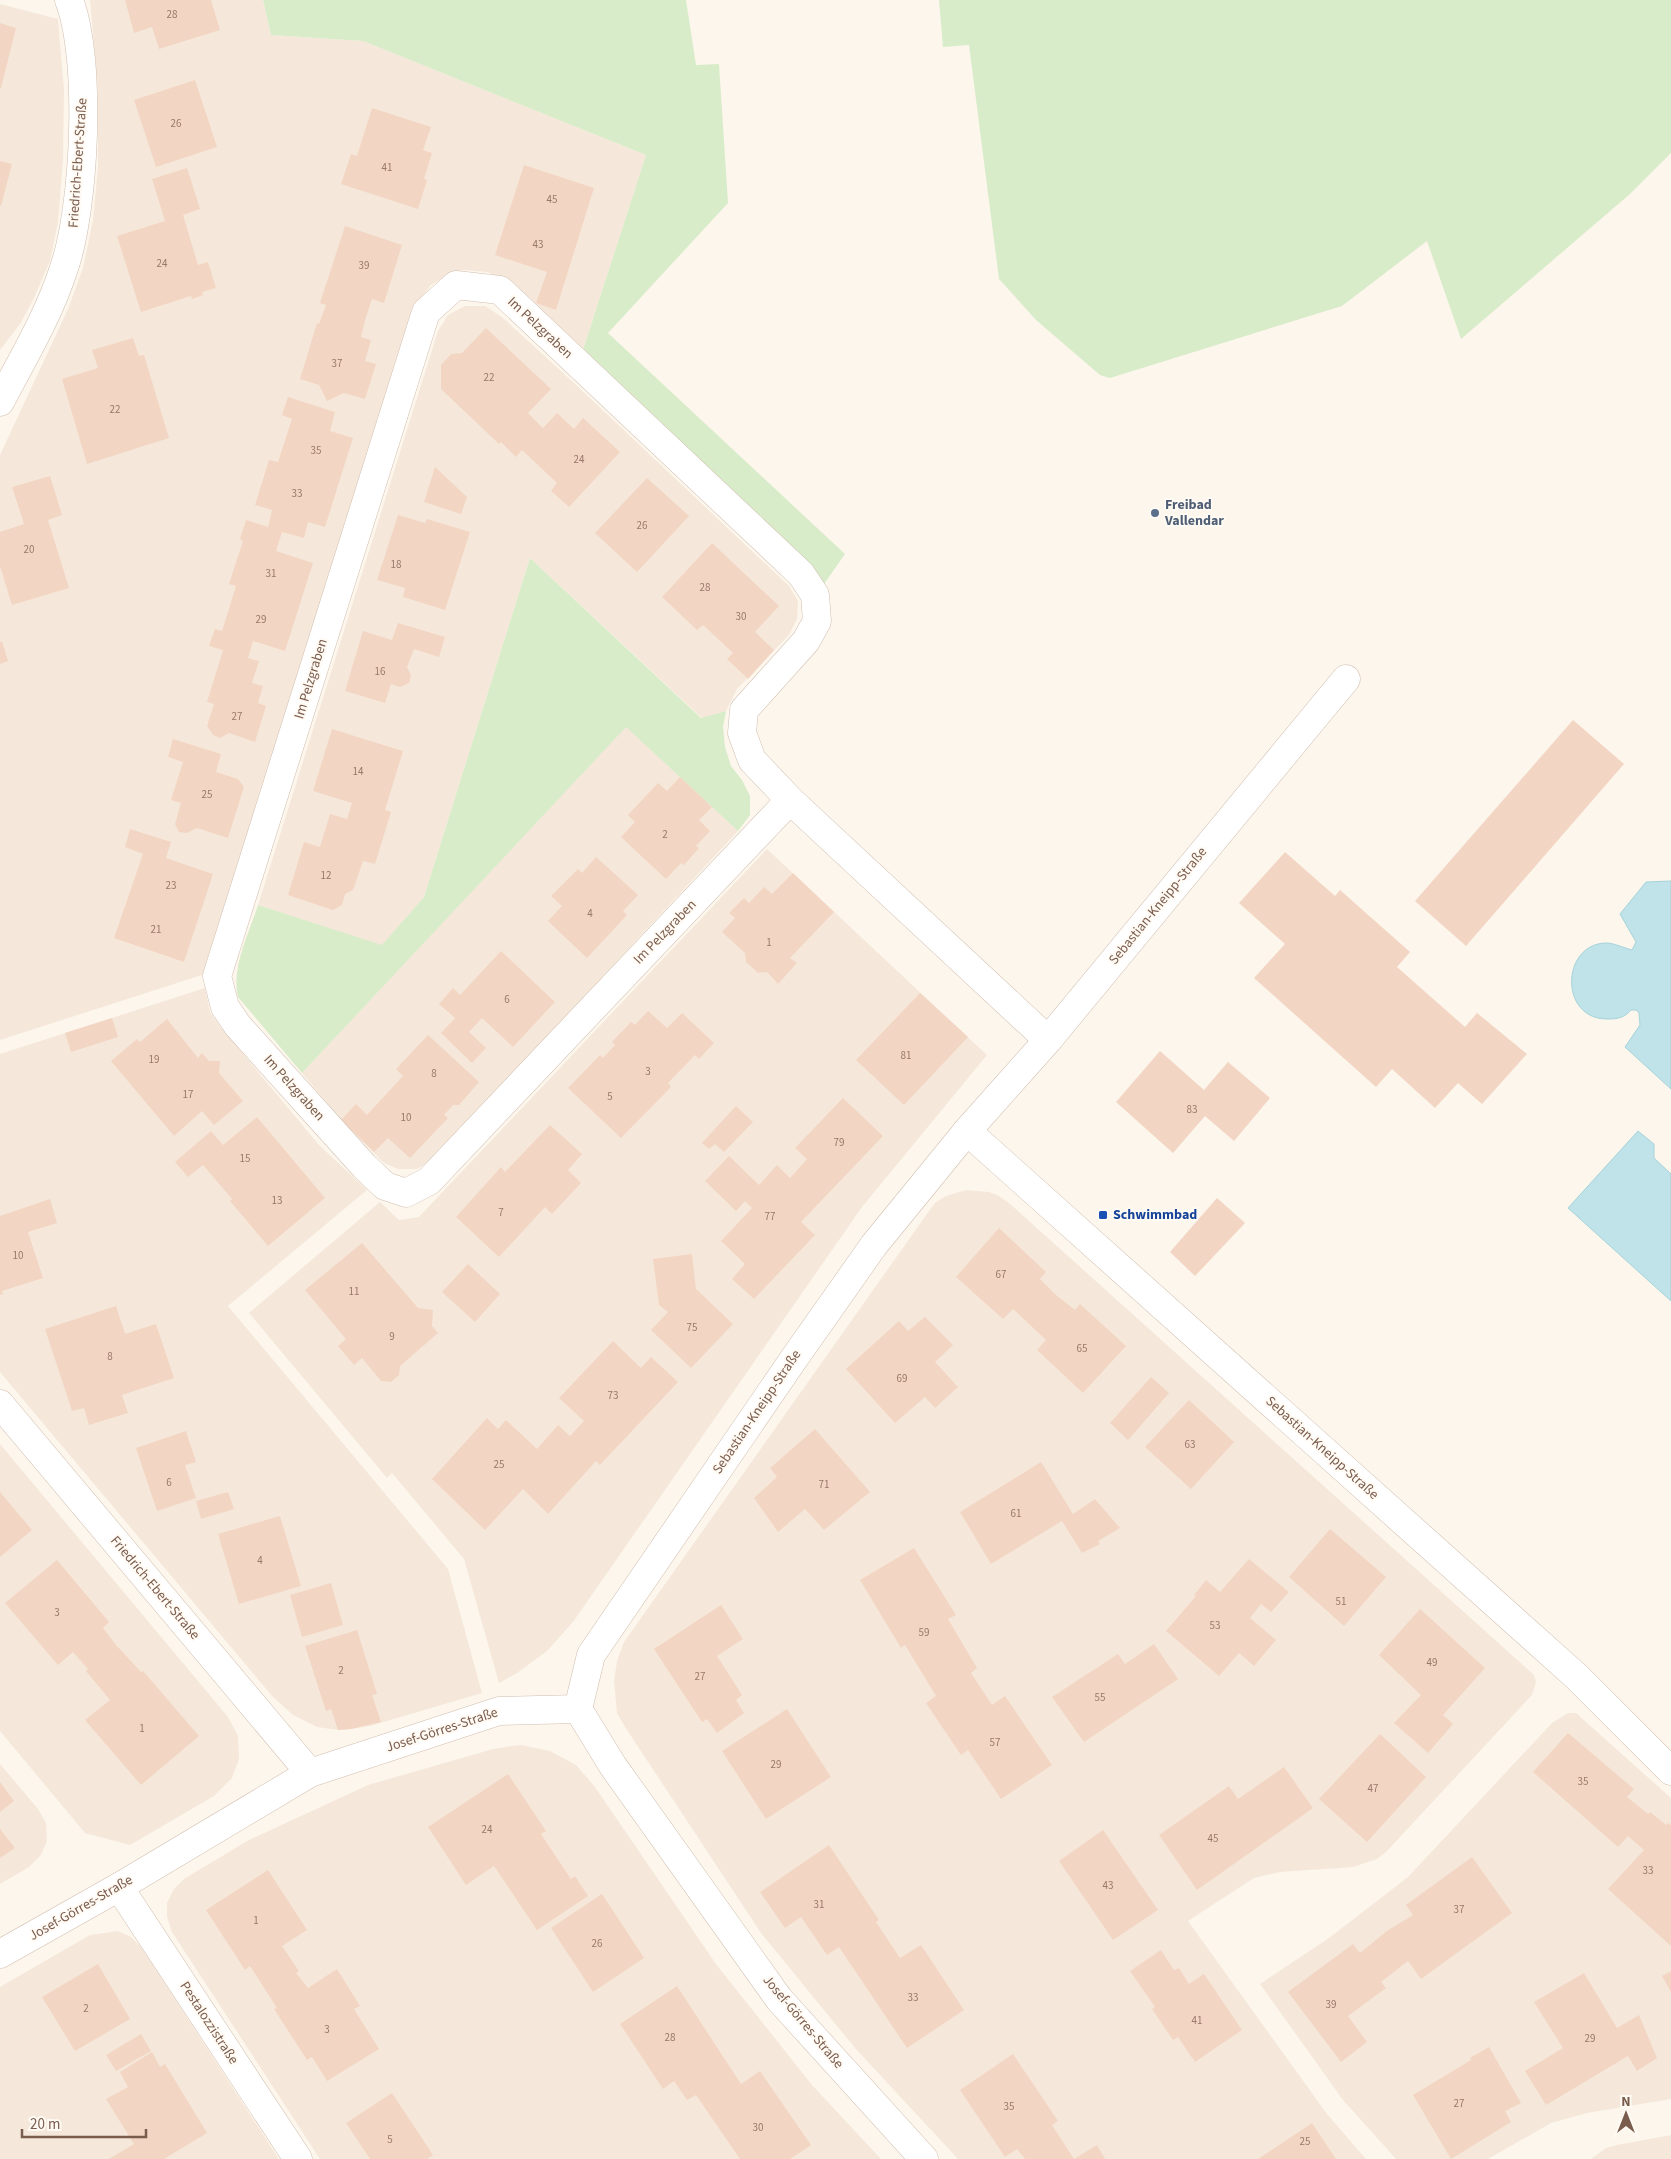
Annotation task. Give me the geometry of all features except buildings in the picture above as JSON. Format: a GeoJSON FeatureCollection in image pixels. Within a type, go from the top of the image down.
{"type":"FeatureCollection","features":[{"type":"Feature","properties":{"kind":"street","name":"Friedrich-Ebert-Straße"},"geometry":{"type":"LineString","coordinates":[[0,402],[50,308],[65,266],[76,223],[83,88],[76,17],[69,0]]}},
{"type":"Feature","properties":{"kind":"street","name":"Im Pelzgraben"},"geometry":{"type":"LineString","coordinates":[[790,800],[429,1180],[406,1193],[385,1186],[364,1166],[238,1026],[225,1007],[217,976],[426,312],[456,285],[500,290],[801,574],[815,595],[816,621],[806,642],[744,710],[742,733],[752,760],[790,800],[1048,1040]]}},
{"type":"Feature","properties":{"kind":"street","name":"Sebastian-Kneipp-Straße"},"geometry":{"type":"LineString","coordinates":[[578,1709],[591,1655],[858,1268],[967,1131],[1048,1040],[1346,679]]}},
{"type":"Feature","properties":{"kind":"street","name":"Sebastian-Kneipp-Straße"},"geometry":{"type":"LineString","coordinates":[[967,1131],[1576,1676],[1671,1771]]}},
{"type":"Feature","properties":{"kind":"street","name":"Friedrich-Ebert-Straße"},"geometry":{"type":"LineString","coordinates":[[0,1404],[310,1773]]}},
{"type":"Feature","properties":{"kind":"street","name":"Josef-Görres-Straße"},"geometry":{"type":"LineString","coordinates":[[0,1954],[119,1887],[310,1773],[499,1711],[578,1709],[618,1774],[779,1999],[924,2159]]}},
{"type":"Feature","properties":{"kind":"street","name":"Pestalozzistraße"},"geometry":{"type":"LineString","coordinates":[[119,1887],[298,2159]]}},
{"type":"Feature","properties":{"kind":"shaded area"},"geometry":{"type":"Polygon","coordinates":[[[90,0],[263,0],[271,35],[363,41],[646,155],[583,350],[499,277],[487,272],[464,270],[452,272],[431,285],[414,307],[205,974],[0,1040],[0,455],[68,309],[83,268],[93,220],[98,167],[98,89],[90,0]]]}},
{"type":"Feature","properties":{"kind":"shaded area"},"geometry":{"type":"Polygon","coordinates":[[[0,4],[58,19],[64,90],[63,160],[58,222],[50,261],[20,324],[0,350],[0,4]]]}},
{"type":"Feature","properties":{"kind":"shaded area"},"geometry":{"type":"Polygon","coordinates":[[[465,306],[485,306],[502,317],[575,384],[789,586],[798,601],[797,619],[789,635],[737,689],[726,711],[702,718],[530,558],[424,897],[382,946],[258,905],[438,331],[448,315],[465,306]]]}},
{"type":"Feature","properties":{"kind":"shaded area"},"geometry":{"type":"Polygon","coordinates":[[[626,726],[738,831],[432,1160],[417,1169],[398,1169],[384,1163],[341,1120],[302,1073],[626,726]]]}},
{"type":"Feature","properties":{"kind":"shaded area"},"geometry":{"type":"Polygon","coordinates":[[[767,849],[987,1055],[862,1207],[573,1622],[547,1651],[517,1673],[499,1683],[464,1559],[392,1473],[387,1478],[249,1313],[380,1202],[399,1220],[419,1217],[767,849]]]}},
{"type":"Feature","properties":{"kind":"shaded area"},"geometry":{"type":"Polygon","coordinates":[[[205,988],[210,1012],[219,1025],[319,1145],[367,1190],[228,1306],[448,1569],[482,1693],[370,1726],[351,1729],[338,1730],[317,1727],[293,1715],[273,1697],[0,1372],[0,1054],[205,988]]]}},
{"type":"Feature","properties":{"kind":"shaded area"},"geometry":{"type":"Polygon","coordinates":[[[966,1190],[989,1192],[1009,1203],[1534,1675],[1536,1682],[1532,1695],[1387,1851],[1377,1859],[1353,1867],[1280,1872],[1254,1878],[1188,1921],[1327,2114],[1366,2159],[958,2159],[855,2048],[761,1933],[617,1713],[614,1681],[617,1661],[624,1642],[935,1203],[946,1196],[966,1190]]]}},
{"type":"Feature","properties":{"kind":"shaded area"},"geometry":{"type":"Polygon","coordinates":[[[0,1444],[228,1717],[238,1736],[239,1759],[232,1778],[214,1796],[130,1845],[85,1833],[0,1731],[0,1444]]]}},
{"type":"Feature","properties":{"kind":"shaded area"},"geometry":{"type":"Polygon","coordinates":[[[1568,1713],[1576,1713],[1671,1798],[1671,2099],[1587,2113],[1551,2123],[1488,2159],[1396,2159],[1343,2100],[1260,1984],[1329,1938],[1408,1877],[1552,1723],[1568,1713]]]}},
{"type":"Feature","properties":{"kind":"shaded area"},"geometry":{"type":"Polygon","coordinates":[[[521,1745],[550,1751],[576,1765],[595,1787],[716,1964],[812,2085],[881,2159],[320,2159],[172,1932],[167,1917],[167,1903],[174,1889],[184,1879],[249,1840],[368,1785],[493,1749],[521,1745]]]}},
{"type":"Feature","properties":{"kind":"shaded area"},"geometry":{"type":"Polygon","coordinates":[[[0,1764],[38,1809],[46,1823],[47,1841],[41,1855],[29,1867],[0,1884],[0,1764]]]}},
{"type":"Feature","properties":{"kind":"shaded area"},"geometry":{"type":"Polygon","coordinates":[[[118,1931],[131,1937],[141,1947],[279,2159],[0,2159],[0,1987],[90,1935],[118,1931]]]}},
{"type":"Feature","properties":{"kind":"shaded area"},"geometry":{"type":"Polygon","coordinates":[[[1671,2135],[1671,2159],[1591,2159],[1606,2148],[1671,2135]]]}},
{"type":"Feature","properties":{"kind":"green space"},"geometry":{"type":"Polygon","coordinates":[[[263,0],[686,0],[696,65],[719,64],[728,203],[608,333],[845,554],[824,584],[583,350],[646,155],[363,41],[271,35],[263,0]]]}},
{"type":"Feature","properties":{"kind":"green space"},"geometry":{"type":"Polygon","coordinates":[[[939,0],[1671,0],[1671,153],[1630,194],[1461,339],[1427,241],[1342,306],[1110,378],[1100,375],[1036,320],[999,279],[969,45],[943,47],[939,0]]]}},
{"type":"Feature","properties":{"kind":"green space"},"geometry":{"type":"Polygon","coordinates":[[[530,558],[701,718],[726,711],[723,727],[725,747],[731,766],[742,780],[750,796],[750,815],[738,831],[626,727],[302,1073],[238,997],[236,986],[239,962],[258,905],[382,945],[424,897],[530,558]]]}},
{"type":"Feature","properties":{"kind":"water"},"geometry":{"type":"Polygon","coordinates":[[[1671,881],[1671,1089],[1625,1047],[1640,1025],[1639,1013],[1636,1010],[1631,1010],[1623,1016],[1611,1019],[1591,1016],[1580,1007],[1574,995],[1572,981],[1574,967],[1580,955],[1591,947],[1609,943],[1632,950],[1636,942],[1620,914],[1646,882],[1671,881]]]}},
{"type":"Feature","properties":{"kind":"water"},"geometry":{"type":"Polygon","coordinates":[[[1638,1131],[1654,1144],[1654,1158],[1671,1174],[1671,1301],[1568,1208],[1638,1131]]]}},
{"type":"Feature","properties":{"kind":"place","name":"Freibad Vallendar"},"geometry":{"type":"Point","coordinates":[1155,513]}},
{"type":"Feature","properties":{"kind":"place","name":"Schwimmbad"},"geometry":{"type":"Point","coordinates":[1103,1215]}}]}
